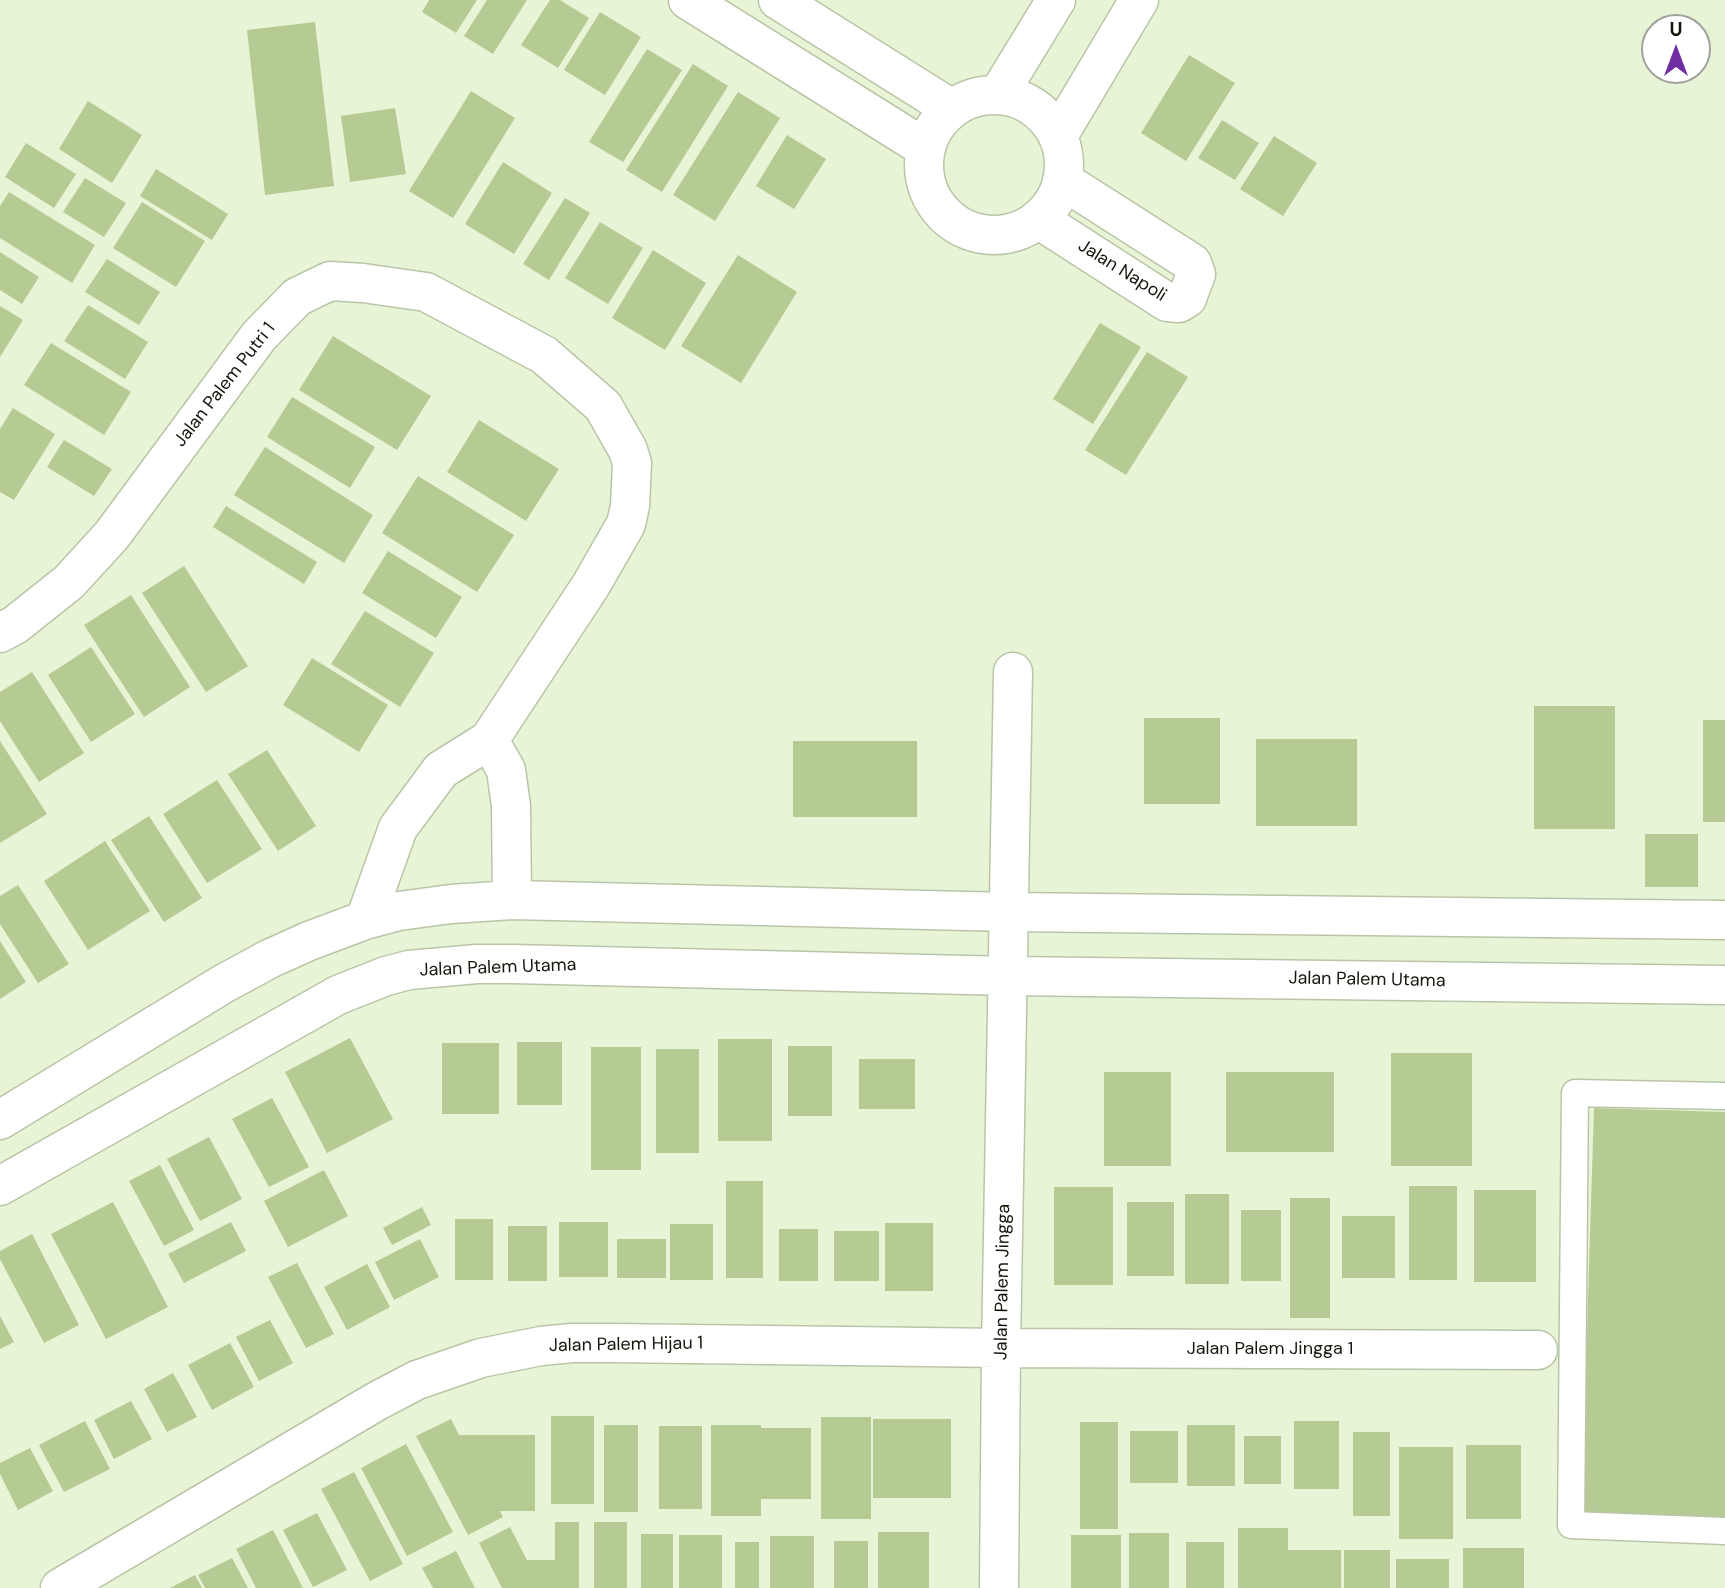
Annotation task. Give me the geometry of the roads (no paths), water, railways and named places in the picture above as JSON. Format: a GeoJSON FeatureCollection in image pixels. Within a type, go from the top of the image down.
{"type":"FeatureCollection","features":[{"type":"Feature","properties":{"kind":"street"},"geometry":{"type":"LineString","coordinates":[[688,0],[925,148]]}},
{"type":"Feature","properties":{"kind":"street"},"geometry":{"type":"LineString","coordinates":[[778,0],[952,109]]}},
{"type":"Feature","properties":{"kind":"street"},"geometry":{"type":"LineString","coordinates":[[998,94],[1056,0]]}},
{"type":"Feature","properties":{"kind":"street"},"geometry":{"type":"LineString","coordinates":[[1058,136],[1139,0]]}},
{"type":"Feature","properties":{"kind":"street"},"geometry":{"type":"LineString","coordinates":[[998,94],[1023,101],[1044,115],[1058,136],[1065,169],[1059,192],[1038,219],[1006,234],[983,234],[951,221],[935,204],[929,194],[923,171],[925,148],[942,116],[974,97],[998,94]]}},
{"type":"Feature","properties":{"kind":"street","name":"Jalan Napoli"},"geometry":{"type":"LineString","coordinates":[[1038,219],[1167,302],[1179,303],[1187,298],[1196,274],[1192,263],[1062,180]]}},
{"type":"Feature","properties":{"kind":"street","name":"Jalan Palem Putri 1"},"geometry":{"type":"LineString","coordinates":[[5,624],[69,582],[111,536],[259,336],[297,298],[330,281],[426,292],[544,355],[603,406],[628,450],[632,463],[630,506],[626,524],[591,585],[489,740],[441,770],[398,828],[365,920]]}},
{"type":"Feature","properties":{"kind":"street"},"geometry":{"type":"LineString","coordinates":[[1009,975],[1013,672]]}},
{"type":"Feature","properties":{"kind":"street"},"geometry":{"type":"LineString","coordinates":[[489,740],[506,770],[511,806],[512,900]]}},
{"type":"Feature","properties":{"kind":"street"},"geometry":{"type":"LineString","coordinates":[[0,1120],[269,959],[365,920],[399,911],[451,904],[512,900],[1009,912],[1725,920]]}},
{"type":"Feature","properties":{"kind":"street","name":"Jalan Palem Utama"},"geometry":{"type":"LineString","coordinates":[[0,1186],[338,995],[386,975],[409,970],[512,964],[1009,975],[1725,985]]}},
{"type":"Feature","properties":{"kind":"street","name":"Jalan Palem Jingga"},"geometry":{"type":"LineString","coordinates":[[999,1588],[1009,975]]}},
{"type":"Feature","properties":{"kind":"street","name":"Jalan Palem Hijau 1"},"geometry":{"type":"LineString","coordinates":[[60,1588],[417,1380],[481,1358],[541,1346],[612,1342],[1001,1349]]}},
{"type":"Feature","properties":{"kind":"street","name":"Jalan Palem Jingga 1"},"geometry":{"type":"LineString","coordinates":[[1001,1349],[1538,1350]]}},
{"type":"Feature","properties":{"kind":"lane"},"geometry":{"type":"LineString","coordinates":[[1725,1096],[1575,1093],[1571,1511],[1571,1525],[1725,1531]]}}]}
